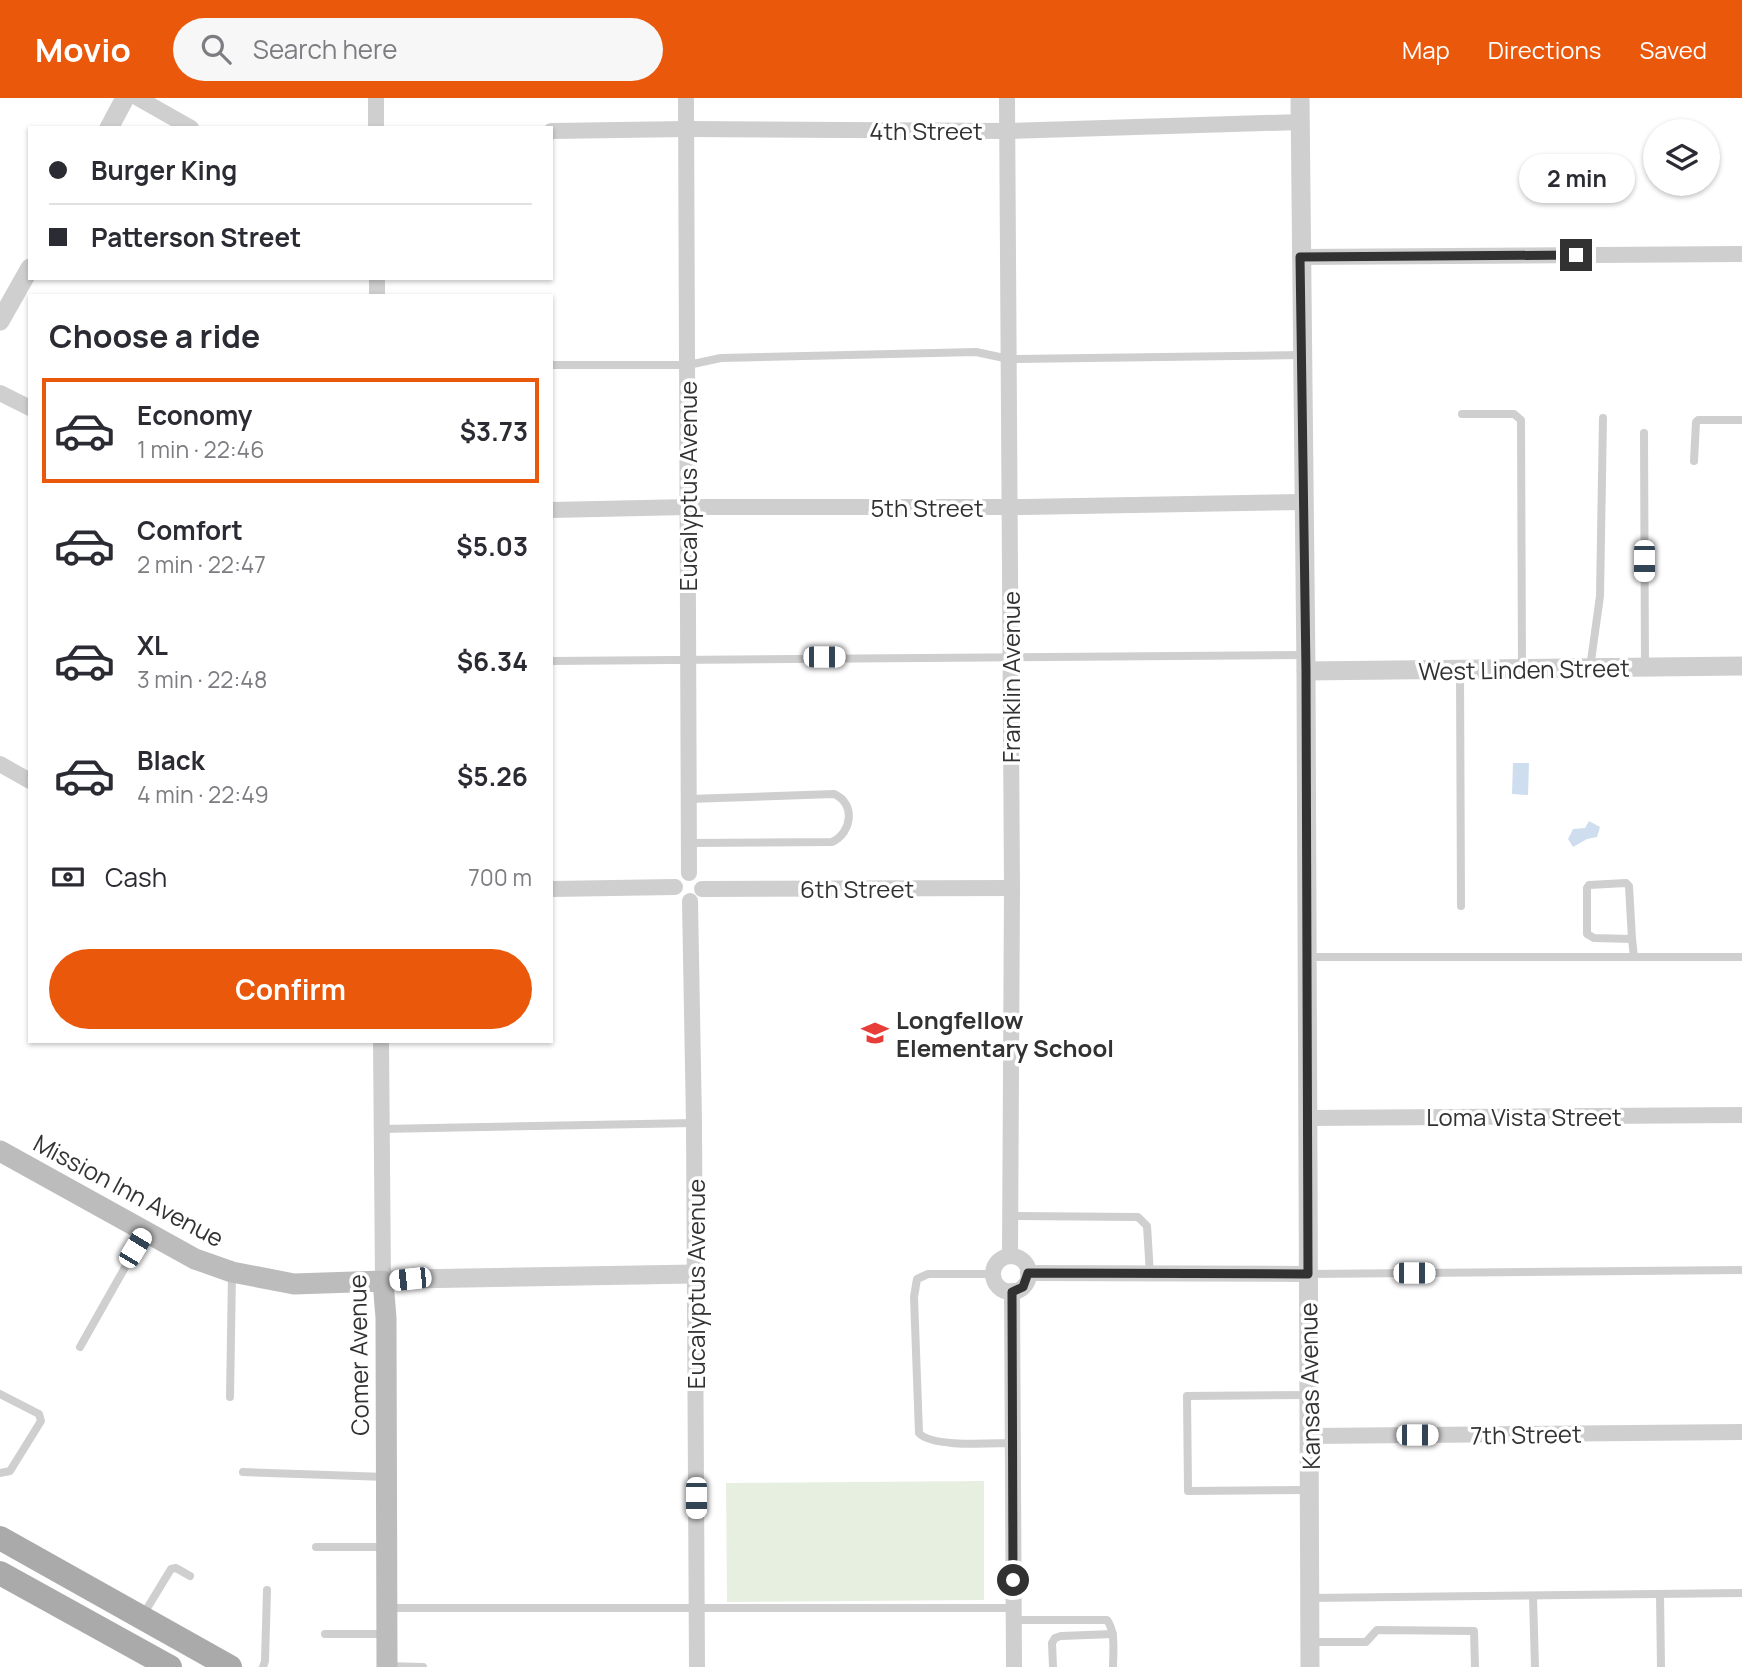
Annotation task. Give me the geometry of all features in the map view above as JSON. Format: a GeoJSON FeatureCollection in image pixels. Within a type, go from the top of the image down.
{"type":"FeatureCollection","features":[{"type":"Feature","properties":{"kind":"main road","name":"Mission Inn Avenue"},"geometry":{"type":"LineString","coordinates":[[0,1151],[195,1259],[232,1272],[294,1284],[383,1281]]}},
{"type":"Feature","properties":{"kind":"main road","name":"Comer Avenue"},"geometry":{"type":"LineString","coordinates":[[383,1281],[386,1318],[387,1667]]}},
{"type":"Feature","properties":{"kind":"main road"},"geometry":{"type":"LineString","coordinates":[[0,1538],[230,1667]]}},
{"type":"Feature","properties":{"kind":"main road"},"geometry":{"type":"LineString","coordinates":[[0,1573],[170,1667]]}},
{"type":"Feature","properties":{"kind":"street"},"geometry":{"type":"LineString","coordinates":[[109,126],[125,98]]}},
{"type":"Feature","properties":{"kind":"street"},"geometry":{"type":"LineString","coordinates":[[138,98],[187,126]]}},
{"type":"Feature","properties":{"kind":"street"},"geometry":{"type":"LineString","coordinates":[[376,98],[376,126]]}},
{"type":"Feature","properties":{"kind":"street","name":"Eucalyptus Avenue"},"geometry":{"type":"LineString","coordinates":[[686,98],[689,873]]}},
{"type":"Feature","properties":{"kind":"street","name":"Franklin Avenue"},"geometry":{"type":"LineString","coordinates":[[1007,98],[1012,888],[1010,1256]]}},
{"type":"Feature","properties":{"kind":"street","name":"Kansas Avenue"},"geometry":{"type":"LineString","coordinates":[[1300,98],[1306,663],[1310,1667]]}},
{"type":"Feature","properties":{"kind":"street","name":"4th Street"},"geometry":{"type":"LineString","coordinates":[[553,131],[1007,131],[1300,122]]}},
{"type":"Feature","properties":{"kind":"street"},"geometry":{"type":"LineString","coordinates":[[1300,257],[1742,254]]}},
{"type":"Feature","properties":{"kind":"street"},"geometry":{"type":"LineString","coordinates":[[0,321],[28,272]]}},
{"type":"Feature","properties":{"kind":"street"},"geometry":{"type":"LineString","coordinates":[[0,393],[28,407]]}},
{"type":"Feature","properties":{"kind":"street","name":"5th Street"},"geometry":{"type":"LineString","coordinates":[[553,509],[1010,507],[1303,502]]}},
{"type":"Feature","properties":{"kind":"street","name":"West Linden Street"},"geometry":{"type":"LineString","coordinates":[[1306,663],[1460,669],[1742,666]]}},
{"type":"Feature","properties":{"kind":"street"},"geometry":{"type":"LineString","coordinates":[[0,764],[28,780]]}},
{"type":"Feature","properties":{"kind":"street"},"geometry":{"type":"LineString","coordinates":[[689,873],[700,880],[702,889],[698,897],[690,901],[681,899],[675,887],[678,879],[689,873]]}},
{"type":"Feature","properties":{"kind":"street"},"geometry":{"type":"LineString","coordinates":[[553,890],[675,887]]}},
{"type":"Feature","properties":{"kind":"street","name":"6th Street"},"geometry":{"type":"LineString","coordinates":[[702,889],[1012,888]]}},
{"type":"Feature","properties":{"kind":"street","name":"Eucalyptus Avenue"},"geometry":{"type":"LineString","coordinates":[[690,901],[695,1123],[697,1667]]}},
{"type":"Feature","properties":{"kind":"street","name":"Comer Avenue"},"geometry":{"type":"LineString","coordinates":[[381,1043],[383,1281]]}},
{"type":"Feature","properties":{"kind":"street","name":"Loma Vista Street"},"geometry":{"type":"LineString","coordinates":[[1307,1118],[1742,1115]]}},
{"type":"Feature","properties":{"kind":"street"},"geometry":{"type":"LineString","coordinates":[[1010,1256],[1023,1261],[1028,1273],[1023,1287],[1012,1292],[1001,1289],[993,1273],[996,1263],[1010,1256]]}},
{"type":"Feature","properties":{"kind":"street"},"geometry":{"type":"LineString","coordinates":[[1028,1273],[1308,1274]]}},
{"type":"Feature","properties":{"kind":"street","name":"Mission Inn Avenue"},"geometry":{"type":"LineString","coordinates":[[383,1281],[694,1275]]}},
{"type":"Feature","properties":{"kind":"street"},"geometry":{"type":"LineString","coordinates":[[1012,1292],[1014,1667]]}},
{"type":"Feature","properties":{"kind":"street","name":"7th Street"},"geometry":{"type":"LineString","coordinates":[[1310,1436],[1742,1432]]}},
{"type":"Feature","properties":{"kind":"lane"},"geometry":{"type":"LineString","coordinates":[[553,365],[688,365],[721,358],[975,352],[1009,359],[1301,355]]}},
{"type":"Feature","properties":{"kind":"lane"},"geometry":{"type":"LineString","coordinates":[[1462,414],[1514,414],[1521,420],[1522,668]]}},
{"type":"Feature","properties":{"kind":"lane"},"geometry":{"type":"LineString","coordinates":[[1590,668],[1599,617],[1601,584],[1603,418]]}},
{"type":"Feature","properties":{"kind":"lane"},"geometry":{"type":"LineString","coordinates":[[1694,461],[1698,420],[1742,420]]}},
{"type":"Feature","properties":{"kind":"lane"},"geometry":{"type":"LineString","coordinates":[[1644,433],[1645,667]]}},
{"type":"Feature","properties":{"kind":"lane"},"geometry":{"type":"LineString","coordinates":[[553,661],[1010,656],[1306,663]]}},
{"type":"Feature","properties":{"kind":"lane"},"geometry":{"type":"LineString","coordinates":[[1460,669],[1461,906]]}},
{"type":"Feature","properties":{"kind":"lane"},"geometry":{"type":"LineString","coordinates":[[689,799],[834,794],[842,797],[846,804],[849,823],[846,833],[832,842],[690,843]]}},
{"type":"Feature","properties":{"kind":"lane"},"geometry":{"type":"LineString","coordinates":[[1632,939],[1594,938],[1587,933],[1587,888],[1590,885],[1626,883],[1629,886],[1634,957]]}},
{"type":"Feature","properties":{"kind":"lane"},"geometry":{"type":"LineString","coordinates":[[1307,957],[1742,957]]}},
{"type":"Feature","properties":{"kind":"lane"},"geometry":{"type":"LineString","coordinates":[[381,1129],[695,1123]]}},
{"type":"Feature","properties":{"kind":"lane"},"geometry":{"type":"LineString","coordinates":[[1010,1216],[1139,1217],[1147,1226],[1150,1273]]}},
{"type":"Feature","properties":{"kind":"lane"},"geometry":{"type":"LineString","coordinates":[[80,1347],[145,1232]]}},
{"type":"Feature","properties":{"kind":"lane"},"geometry":{"type":"LineString","coordinates":[[1308,1274],[1742,1270]]}},
{"type":"Feature","properties":{"kind":"lane"},"geometry":{"type":"LineString","coordinates":[[230,1397],[232,1272]]}},
{"type":"Feature","properties":{"kind":"lane"},"geometry":{"type":"LineString","coordinates":[[993,1273],[928,1275],[917,1279],[914,1297],[919,1433],[923,1438],[937,1441],[1013,1443]]}},
{"type":"Feature","properties":{"kind":"lane"},"geometry":{"type":"LineString","coordinates":[[0,1394],[39,1414],[41,1421],[10,1471],[0,1473]]}},
{"type":"Feature","properties":{"kind":"lane"},"geometry":{"type":"LineString","coordinates":[[1310,1395],[1187,1396],[1187,1423],[1188,1491],[1310,1490]]}},
{"type":"Feature","properties":{"kind":"lane"},"geometry":{"type":"LineString","coordinates":[[243,1472],[386,1477]]}},
{"type":"Feature","properties":{"kind":"lane"},"geometry":{"type":"LineString","coordinates":[[316,1547],[387,1548]]}},
{"type":"Feature","properties":{"kind":"lane"},"geometry":{"type":"LineString","coordinates":[[141,1618],[171,1569],[176,1568],[190,1576]]}},
{"type":"Feature","properties":{"kind":"lane"},"geometry":{"type":"LineString","coordinates":[[263,1667],[267,1590]]}},
{"type":"Feature","properties":{"kind":"lane"},"geometry":{"type":"LineString","coordinates":[[1310,1598],[1742,1593]]}},
{"type":"Feature","properties":{"kind":"lane"},"geometry":{"type":"LineString","coordinates":[[1660,1594],[1661,1667]]}},
{"type":"Feature","properties":{"kind":"lane"},"geometry":{"type":"LineString","coordinates":[[1533,1596],[1535,1667]]}},
{"type":"Feature","properties":{"kind":"lane"},"geometry":{"type":"LineString","coordinates":[[387,1608],[697,1608],[1014,1614],[1102,1619],[1111,1624],[1113,1667]]}},
{"type":"Feature","properties":{"kind":"lane"},"geometry":{"type":"LineString","coordinates":[[1310,1642],[1366,1642],[1377,1630],[1474,1630],[1475,1667]]}},
{"type":"Feature","properties":{"kind":"lane"},"geometry":{"type":"LineString","coordinates":[[325,1634],[387,1634]]}},
{"type":"Feature","properties":{"kind":"lane"},"geometry":{"type":"LineString","coordinates":[[1053,1667],[1052,1643],[1055,1638],[1113,1634]]}},
{"type":"Feature","properties":{"kind":"lane"},"geometry":{"type":"LineString","coordinates":[[387,1667],[423,1667]]}},
{"type":"Feature","properties":{"kind":"shaded area"},"geometry":{"type":"Polygon","coordinates":[[[984,1481],[984,1600],[727,1602],[726,1483],[984,1481]]]}},
{"type":"Feature","properties":{"kind":"water"},"geometry":{"type":"Polygon","coordinates":[[[1513,763],[1529,763],[1528,795],[1512,794],[1513,763]]]}},
{"type":"Feature","properties":{"kind":"water"},"geometry":{"type":"Polygon","coordinates":[[[1589,821],[1600,827],[1597,837],[1573,847],[1568,839],[1573,829],[1585,828],[1589,821]]]}},
{"type":"Feature","properties":{"kind":"place","name":"Longfellow Elementary School"},"geometry":{"type":"Point","coordinates":[875,1033]}},
{"type":"Feature","properties":{"kind":"route"},"geometry":{"type":"LineString","coordinates":[[1013,1580],[1012,1292],[1023,1287],[1028,1273],[1308,1274],[1306,671],[1300,257],[1576,255]]}}]}
